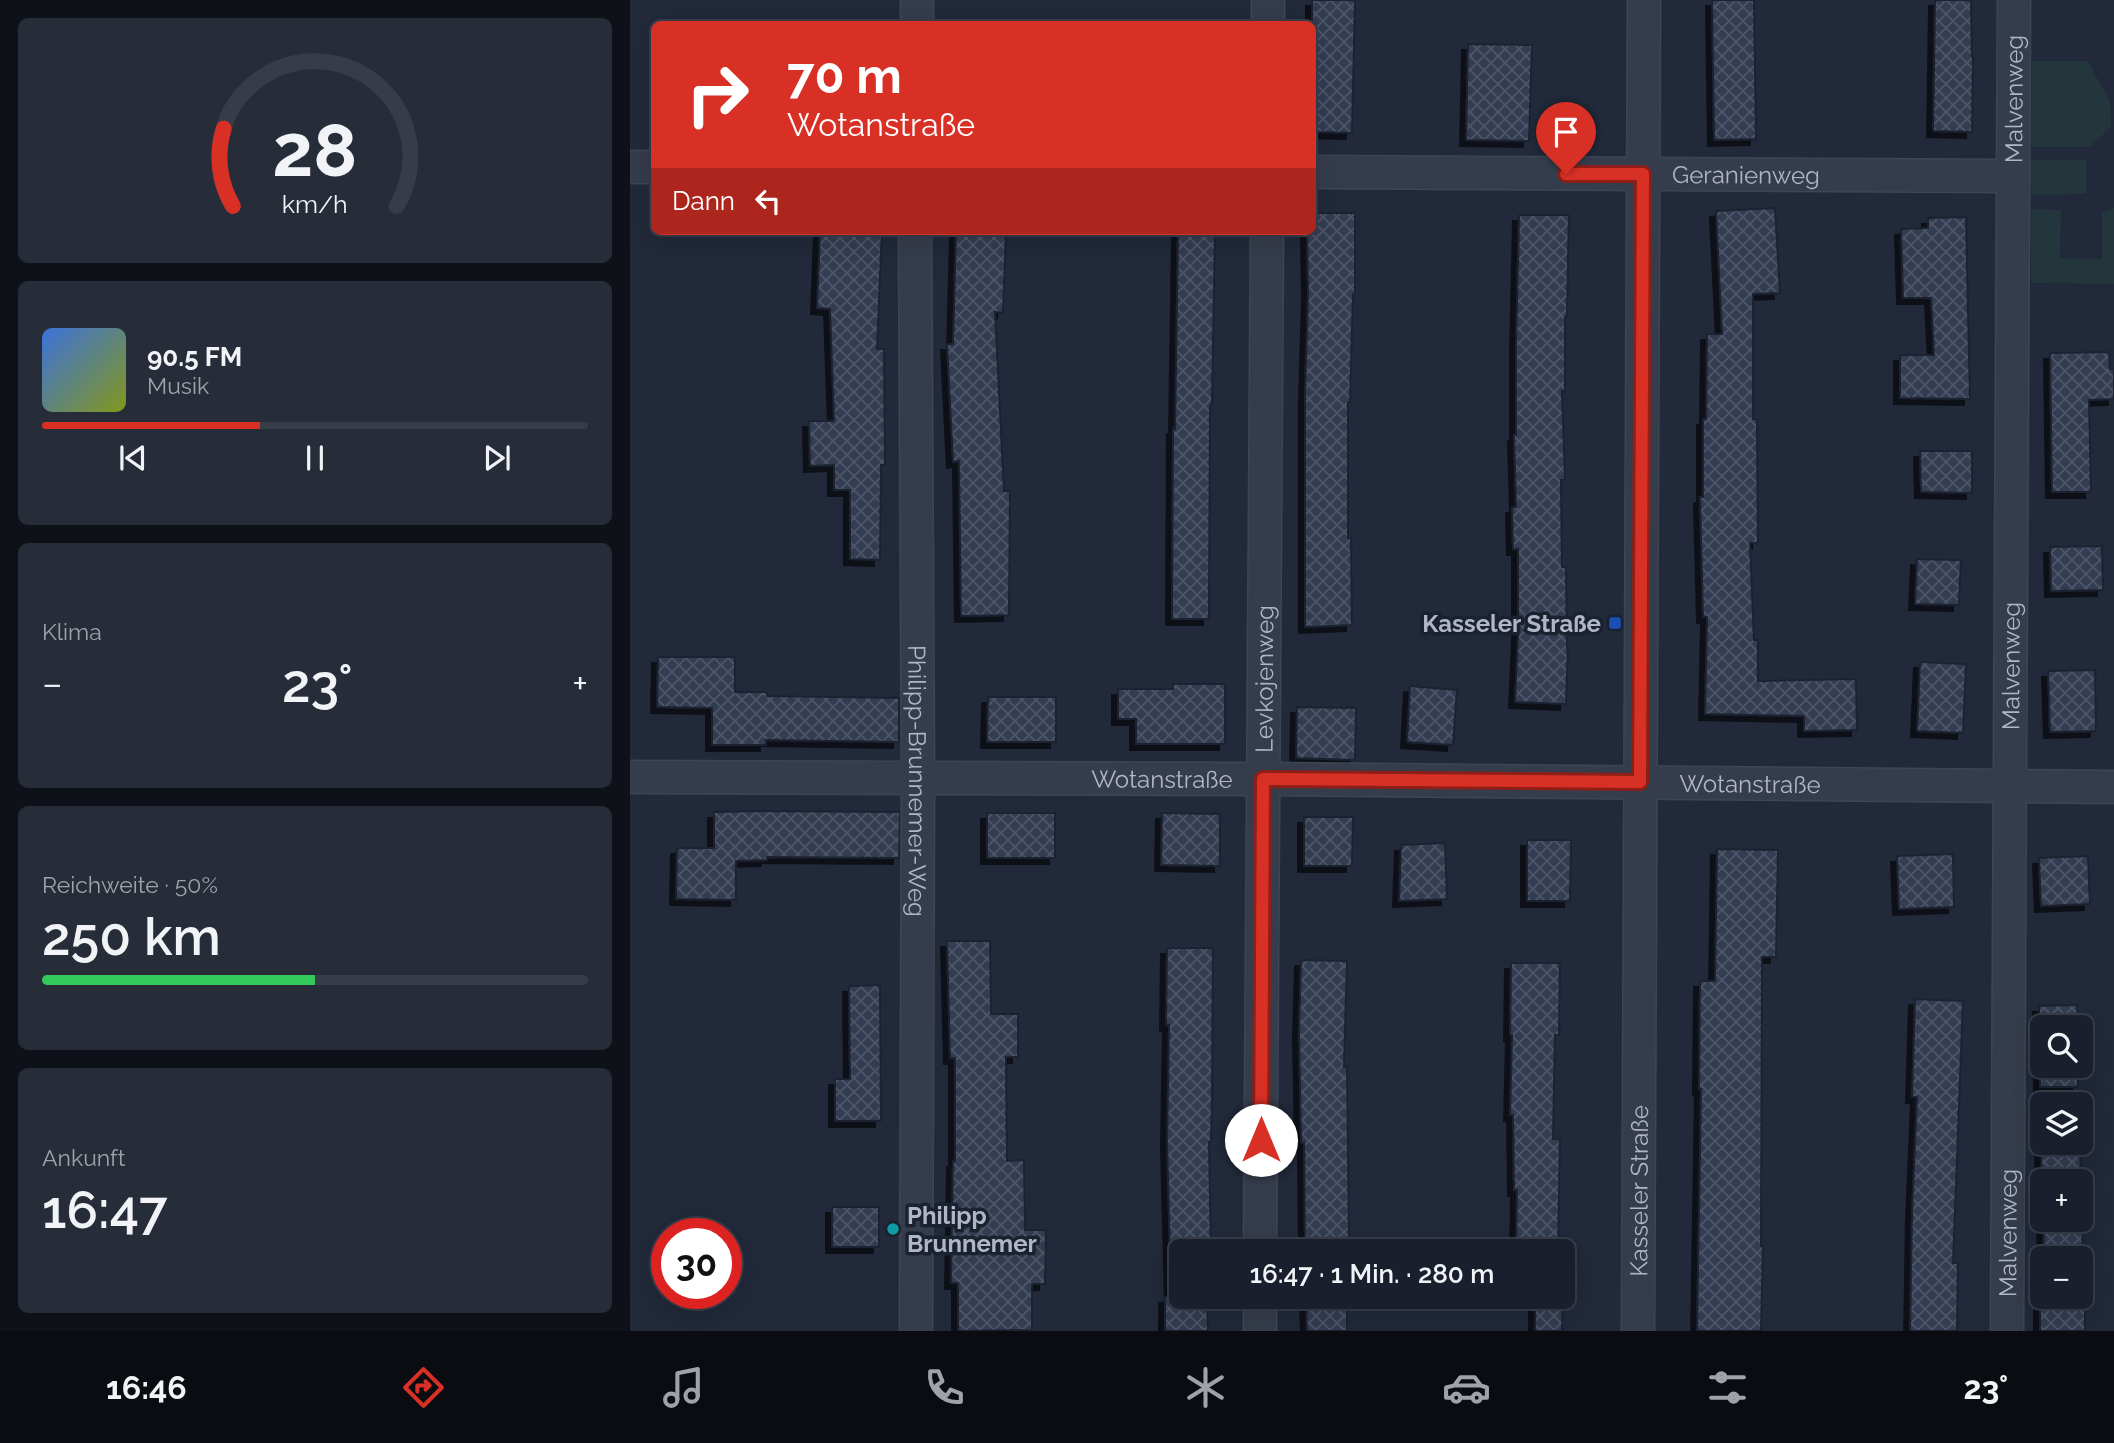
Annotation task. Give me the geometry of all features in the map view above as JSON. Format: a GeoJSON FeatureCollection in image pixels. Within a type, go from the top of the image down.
{"type":"FeatureCollection","features":[{"type":"Feature","properties":{"kind":"street"},"geometry":{"type":"LineString","coordinates":[[917,0],[917,21]]}},
{"type":"Feature","properties":{"kind":"street"},"geometry":{"type":"LineString","coordinates":[[1268,0],[1268,21]]}},
{"type":"Feature","properties":{"kind":"street","name":"Kasseler Straße"},"geometry":{"type":"LineString","coordinates":[[1638,1331],[1644,0]]}},
{"type":"Feature","properties":{"kind":"street","name":"Malvenweg"},"geometry":{"type":"LineString","coordinates":[[2007,1331],[2014,0]]}},
{"type":"Feature","properties":{"kind":"street"},"geometry":{"type":"LineString","coordinates":[[630,167],[651,167]]}},
{"type":"Feature","properties":{"kind":"street","name":"Geranienweg"},"geometry":{"type":"LineString","coordinates":[[1316,172],[2012,176]]}},
{"type":"Feature","properties":{"kind":"street","name":"Philipp-Brunnemer-Weg"},"geometry":{"type":"LineString","coordinates":[[915,235],[918,778],[916,1331]]}},
{"type":"Feature","properties":{"kind":"street","name":"Levkojenweg"},"geometry":{"type":"LineString","coordinates":[[1260,1239],[1267,235]]}},
{"type":"Feature","properties":{"kind":"street","name":"Wotanstraße"},"geometry":{"type":"LineString","coordinates":[[630,777],[1263,779],[2114,787]]}},
{"type":"Feature","properties":{"kind":"street"},"geometry":{"type":"LineString","coordinates":[[1260,1309],[1260,1331]]}},
{"type":"Feature","properties":{"kind":"green space"},"geometry":{"type":"Polygon","coordinates":[[[2032,61],[2088,61],[2110,102],[2111,127],[2090,147],[2031,147],[2032,61]]]}},
{"type":"Feature","properties":{"kind":"green space"},"geometry":{"type":"Polygon","coordinates":[[[2031,160],[2086,160],[2086,194],[2031,195],[2031,160]]]}},
{"type":"Feature","properties":{"kind":"green space"},"geometry":{"type":"Polygon","coordinates":[[[2114,208],[2114,284],[2031,283],[2031,209],[2061,210],[2060,258],[2102,259],[2102,213],[2114,208]]]}},
{"type":"Feature","properties":{"kind":"building"},"geometry":{"type":"Polygon","coordinates":[[[1312,0],[1355,0],[1352,133],[1316,132],[1316,21],[1312,21],[1312,0]]]}},
{"type":"Feature","properties":{"kind":"building"},"geometry":{"type":"Polygon","coordinates":[[[1712,0],[1754,0],[1756,139],[1714,140],[1712,0]]]}},
{"type":"Feature","properties":{"kind":"building"},"geometry":{"type":"Polygon","coordinates":[[[1935,0],[1971,0],[1972,132],[1933,131],[1935,0]]]}},
{"type":"Feature","properties":{"kind":"building"},"geometry":{"type":"Polygon","coordinates":[[[1468,44],[1532,45],[1529,141],[1466,140],[1468,44]]]}},
{"type":"Feature","properties":{"kind":"building"},"geometry":{"type":"Polygon","coordinates":[[[1775,208],[1780,293],[1753,294],[1753,419],[1757,419],[1758,543],[1750,543],[1754,640],[1758,640],[1758,681],[1856,679],[1857,730],[1804,731],[1804,716],[1705,714],[1707,617],[1703,617],[1700,497],[1703,497],[1707,334],[1722,334],[1716,211],[1775,208]]]}},
{"type":"Feature","properties":{"kind":"building"},"geometry":{"type":"Polygon","coordinates":[[[1316,213],[1355,213],[1355,294],[1348,402],[1348,538],[1351,538],[1352,625],[1305,627],[1305,393],[1307,235],[1316,235],[1316,213]]]}},
{"type":"Feature","properties":{"kind":"building"},"geometry":{"type":"Polygon","coordinates":[[[1519,215],[1569,215],[1565,391],[1562,391],[1565,480],[1561,480],[1562,567],[1566,567],[1568,647],[1566,704],[1515,702],[1518,549],[1513,549],[1512,507],[1516,507],[1514,435],[1519,215]]]}},
{"type":"Feature","properties":{"kind":"building"},"geometry":{"type":"Polygon","coordinates":[[[1966,217],[1970,399],[1900,398],[1900,355],[1934,355],[1931,298],[1903,298],[1901,229],[1928,228],[1928,218],[1966,217]]]}},
{"type":"Feature","properties":{"kind":"building"},"geometry":{"type":"Polygon","coordinates":[[[820,235],[882,235],[877,349],[884,349],[885,465],[881,465],[880,560],[850,559],[850,490],[834,490],[834,465],[810,466],[809,421],[834,421],[830,309],[817,308],[820,235]]]}},
{"type":"Feature","properties":{"kind":"building"},"geometry":{"type":"Polygon","coordinates":[[[956,235],[1006,235],[1003,313],[995,312],[1004,491],[1010,491],[1009,615],[961,616],[959,461],[953,462],[947,344],[953,344],[956,235]]]}},
{"type":"Feature","properties":{"kind":"building"},"geometry":{"type":"Polygon","coordinates":[[[1178,235],[1215,235],[1210,405],[1209,619],[1172,619],[1173,428],[1175,429],[1178,235]]]}},
{"type":"Feature","properties":{"kind":"building"},"geometry":{"type":"Polygon","coordinates":[[[2109,352],[2110,369],[2114,369],[2114,399],[2089,400],[2091,492],[2052,492],[2050,353],[2109,352]]]}},
{"type":"Feature","properties":{"kind":"building"},"geometry":{"type":"Polygon","coordinates":[[[1920,451],[1972,451],[1972,493],[1921,492],[1920,451]]]}},
{"type":"Feature","properties":{"kind":"building"},"geometry":{"type":"Polygon","coordinates":[[[2102,546],[2103,590],[2051,591],[2050,547],[2102,546]]]}},
{"type":"Feature","properties":{"kind":"building"},"geometry":{"type":"Polygon","coordinates":[[[1917,559],[1961,560],[1959,605],[1915,604],[1917,559]]]}},
{"type":"Feature","properties":{"kind":"building"},"geometry":{"type":"Polygon","coordinates":[[[658,657],[735,657],[735,692],[767,692],[767,696],[899,698],[899,742],[766,740],[766,745],[712,745],[712,708],[657,707],[658,657]]]}},
{"type":"Feature","properties":{"kind":"building"},"geometry":{"type":"Polygon","coordinates":[[[1920,662],[1966,664],[1963,733],[1917,731],[1920,662]]]}},
{"type":"Feature","properties":{"kind":"building"},"geometry":{"type":"Polygon","coordinates":[[[2095,670],[2096,731],[2050,732],[2048,671],[2095,670]]]}},
{"type":"Feature","properties":{"kind":"building"},"geometry":{"type":"Polygon","coordinates":[[[1173,684],[1225,684],[1225,744],[1136,744],[1136,719],[1118,719],[1118,689],[1173,689],[1173,684]]]}},
{"type":"Feature","properties":{"kind":"building"},"geometry":{"type":"Polygon","coordinates":[[[1410,686],[1457,690],[1453,745],[1407,742],[1410,686]]]}},
{"type":"Feature","properties":{"kind":"building"},"geometry":{"type":"Polygon","coordinates":[[[988,697],[1056,697],[1056,742],[987,742],[988,697]]]}},
{"type":"Feature","properties":{"kind":"building"},"geometry":{"type":"Polygon","coordinates":[[[1297,707],[1356,708],[1355,760],[1296,758],[1297,707]]]}},
{"type":"Feature","properties":{"kind":"building"},"geometry":{"type":"Polygon","coordinates":[[[714,812],[900,812],[899,858],[767,857],[767,860],[736,861],[736,900],[676,899],[677,848],[714,848],[714,812]]]}},
{"type":"Feature","properties":{"kind":"building"},"geometry":{"type":"Polygon","coordinates":[[[987,813],[1055,813],[1055,858],[987,858],[987,813]]]}},
{"type":"Feature","properties":{"kind":"building"},"geometry":{"type":"Polygon","coordinates":[[[1162,813],[1220,814],[1220,866],[1161,865],[1162,813]]]}},
{"type":"Feature","properties":{"kind":"building"},"geometry":{"type":"Polygon","coordinates":[[[1304,817],[1353,817],[1352,866],[1304,866],[1304,817]]]}},
{"type":"Feature","properties":{"kind":"building"},"geometry":{"type":"Polygon","coordinates":[[[1527,840],[1571,840],[1570,901],[1527,901],[1527,840]]]}},
{"type":"Feature","properties":{"kind":"building"},"geometry":{"type":"Polygon","coordinates":[[[1445,843],[1447,899],[1399,901],[1401,845],[1445,843]]]}},
{"type":"Feature","properties":{"kind":"building"},"geometry":{"type":"Polygon","coordinates":[[[1717,849],[1778,850],[1776,957],[1762,957],[1761,1331],[1697,1331],[1700,981],[1715,981],[1717,849]]]}},
{"type":"Feature","properties":{"kind":"building"},"geometry":{"type":"Polygon","coordinates":[[[1953,854],[1954,907],[1899,909],[1897,856],[1953,854]]]}},
{"type":"Feature","properties":{"kind":"building"},"geometry":{"type":"Polygon","coordinates":[[[2088,856],[2090,904],[2041,906],[2039,858],[2088,856]]]}},
{"type":"Feature","properties":{"kind":"building"},"geometry":{"type":"Polygon","coordinates":[[[947,941],[990,941],[991,1014],[1018,1014],[1018,1057],[1006,1057],[1007,1161],[1024,1160],[1025,1230],[1046,1230],[1045,1284],[1032,1284],[1032,1330],[958,1331],[958,1283],[951,1283],[955,1058],[950,1058],[947,941]]]}},
{"type":"Feature","properties":{"kind":"building"},"geometry":{"type":"Polygon","coordinates":[[[1167,948],[1213,948],[1212,1104],[1209,1142],[1211,1239],[1170,1239],[1167,1142],[1169,1025],[1166,1025],[1167,948]]]}},
{"type":"Feature","properties":{"kind":"building"},"geometry":{"type":"Polygon","coordinates":[[[1301,960],[1347,961],[1344,1067],[1347,1067],[1349,1239],[1305,1239],[1299,1031],[1301,960]]]}},
{"type":"Feature","properties":{"kind":"building"},"geometry":{"type":"Polygon","coordinates":[[[1511,963],[1560,963],[1559,1035],[1555,1035],[1553,1139],[1560,1139],[1558,1239],[1516,1239],[1517,1190],[1514,1190],[1513,1115],[1510,1115],[1511,963]]]}},
{"type":"Feature","properties":{"kind":"building"},"geometry":{"type":"Polygon","coordinates":[[[880,985],[881,1121],[835,1121],[835,1079],[850,1079],[849,986],[880,985]]]}},
{"type":"Feature","properties":{"kind":"building"},"geometry":{"type":"Polygon","coordinates":[[[1915,999],[1963,1001],[1953,1263],[1958,1263],[1957,1331],[1910,1331],[1917,1097],[1912,1097],[1915,999]]]}},
{"type":"Feature","properties":{"kind":"building"},"geometry":{"type":"Polygon","coordinates":[[[2077,1005],[2077,1015],[2039,1015],[2039,1006],[2077,1005]]]}},
{"type":"Feature","properties":{"kind":"building"},"geometry":{"type":"Polygon","coordinates":[[[2040,1078],[2078,1078],[2078,1087],[2040,1087],[2040,1078]]]}},
{"type":"Feature","properties":{"kind":"building"},"geometry":{"type":"Polygon","coordinates":[[[2041,1155],[2080,1155],[2081,1169],[2042,1169],[2041,1155]]]}},
{"type":"Feature","properties":{"kind":"building"},"geometry":{"type":"Polygon","coordinates":[[[832,1207],[879,1207],[879,1247],[832,1247],[832,1207]]]}},
{"type":"Feature","properties":{"kind":"building"},"geometry":{"type":"Polygon","coordinates":[[[2043,1232],[2082,1232],[2083,1246],[2044,1246],[2043,1232]]]}},
{"type":"Feature","properties":{"kind":"building"},"geometry":{"type":"Polygon","coordinates":[[[1165,1297],[1169,1297],[1169,1309],[1207,1309],[1208,1331],[1165,1331],[1165,1297]]]}},
{"type":"Feature","properties":{"kind":"building"},"geometry":{"type":"Polygon","coordinates":[[[1306,1309],[1347,1309],[1347,1331],[1307,1331],[1306,1309]]]}},
{"type":"Feature","properties":{"kind":"building"},"geometry":{"type":"Polygon","coordinates":[[[1535,1309],[1563,1309],[1562,1331],[1535,1331],[1535,1309]]]}},
{"type":"Feature","properties":{"kind":"building"},"geometry":{"type":"Polygon","coordinates":[[[2040,1309],[2085,1309],[2085,1331],[2040,1331],[2040,1309]]]}},
{"type":"Feature","properties":{"kind":"place","name":"Kasseler Straße"},"geometry":{"type":"Point","coordinates":[1615,623]}},
{"type":"Feature","properties":{"kind":"place","name":"Philipp Brunnemer"},"geometry":{"type":"Point","coordinates":[893,1229]}},
{"type":"Feature","properties":{"kind":"route"},"geometry":{"type":"LineString","coordinates":[[1261,1140],[1263,779],[1640,782],[1643,174],[1566,174]]}}]}
